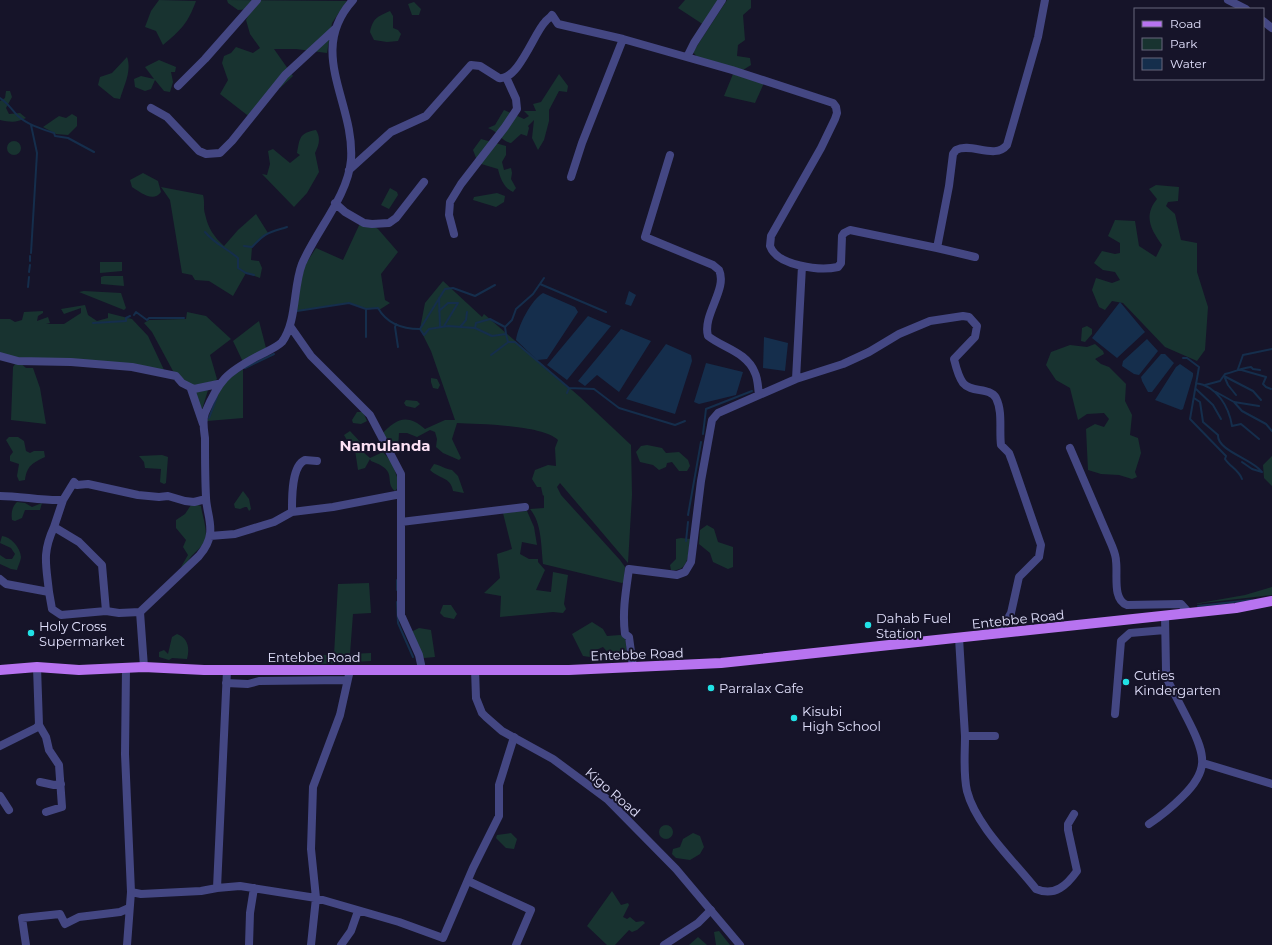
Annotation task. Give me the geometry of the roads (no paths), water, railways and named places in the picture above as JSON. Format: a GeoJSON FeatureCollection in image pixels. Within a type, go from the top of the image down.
{"type":"FeatureCollection","features":[{"type":"Feature","properties":{"kind":"main road","name":"Entebbe Road"},"geometry":{"type":"LineString","coordinates":[[0,670],[37,667],[79,670],[144,667],[227,670],[475,668],[569,670],[721,663],[1165,616],[1236,608],[1272,601]]}},
{"type":"Feature","properties":{"kind":"street"},"geometry":{"type":"LineString","coordinates":[[178,86],[205,59],[257,0]]}},
{"type":"Feature","properties":{"kind":"street"},"geometry":{"type":"LineString","coordinates":[[191,389],[202,389],[218,384],[239,366],[279,345],[290,326],[296,287],[303,264],[342,192],[351,160],[344,105],[332,64],[332,39],[337,28],[337,21],[353,0]]}},
{"type":"Feature","properties":{"kind":"street"},"geometry":{"type":"LineString","coordinates":[[687,57],[694,43],[722,0]]}},
{"type":"Feature","properties":{"kind":"street"},"geometry":{"type":"LineString","coordinates":[[936,248],[949,186],[952,154],[956,150],[964,148],[996,151],[1001,150],[1007,145],[1038,37],[1045,0]]}},
{"type":"Feature","properties":{"kind":"street"},"geometry":{"type":"LineString","coordinates":[[1228,0],[1244,8]]}},
{"type":"Feature","properties":{"kind":"street"},"geometry":{"type":"LineString","coordinates":[[349,170],[391,132],[426,116],[471,65],[480,66],[499,78],[506,77],[529,50],[544,23],[552,15],[558,24],[623,39],[687,57],[827,100],[836,107],[835,119],[821,148],[771,236],[771,250],[777,256],[802,266],[835,268],[840,266],[842,236],[850,230],[975,257]]}},
{"type":"Feature","properties":{"kind":"street"},"geometry":{"type":"LineString","coordinates":[[1264,22],[1272,28]]}},
{"type":"Feature","properties":{"kind":"street"},"geometry":{"type":"LineString","coordinates":[[151,108],[167,117],[199,151],[206,154],[220,153],[232,141],[284,75],[337,28]]}},
{"type":"Feature","properties":{"kind":"street"},"geometry":{"type":"LineString","coordinates":[[571,177],[592,115],[623,39]]}},
{"type":"Feature","properties":{"kind":"street"},"geometry":{"type":"LineString","coordinates":[[454,234],[449,215],[450,202],[461,184],[517,109],[516,99],[506,77]]}},
{"type":"Feature","properties":{"kind":"street"},"geometry":{"type":"LineString","coordinates":[[670,155],[646,237],[713,265],[719,270],[721,277],[707,324],[708,336],[736,351],[750,365],[756,374],[759,395]]}},
{"type":"Feature","properties":{"kind":"street"},"geometry":{"type":"LineString","coordinates":[[335,203],[345,212],[364,223],[389,223],[396,218],[424,182]]}},
{"type":"Feature","properties":{"kind":"street"},"geometry":{"type":"LineString","coordinates":[[796,379],[802,266]]}},
{"type":"Feature","properties":{"kind":"street"},"geometry":{"type":"LineString","coordinates":[[633,667],[629,637],[625,634],[624,625],[624,603],[628,586],[629,569],[677,575],[685,572],[691,562],[701,481],[712,420],[718,413],[796,379],[843,364],[899,334],[930,321],[963,316],[969,317],[977,326],[975,337],[954,359],[960,378],[966,386],[989,393],[995,398],[1000,419],[1001,445],[1008,453],[1012,461],[1041,545],[1039,557],[1019,577],[1012,608],[999,634]]}},
{"type":"Feature","properties":{"kind":"street"},"geometry":{"type":"LineString","coordinates":[[290,326],[310,356],[370,415],[375,422],[400,474],[401,615],[419,655],[422,669]]}},
{"type":"Feature","properties":{"kind":"street"},"geometry":{"type":"LineString","coordinates":[[0,356],[18,361],[71,362],[132,367],[176,376],[191,389],[204,426]]}},
{"type":"Feature","properties":{"kind":"street"},"geometry":{"type":"LineString","coordinates":[[206,499],[194,502],[168,496],[159,497],[138,495],[88,484],[77,485],[74,482],[63,500],[49,538],[44,558],[52,609],[61,615],[106,611],[119,613],[140,612],[204,550],[210,536],[206,499],[204,416],[218,384]]}},
{"type":"Feature","properties":{"kind":"street"},"geometry":{"type":"LineString","coordinates":[[1070,448],[1112,546],[1116,560],[1118,592],[1121,601],[1127,605],[1181,604],[1189,613]]}},
{"type":"Feature","properties":{"kind":"street"},"geometry":{"type":"LineString","coordinates":[[292,512],[293,492],[297,467],[305,460],[317,461]]}},
{"type":"Feature","properties":{"kind":"street"},"geometry":{"type":"LineString","coordinates":[[210,536],[239,533],[274,522],[292,512],[332,507],[401,494]]}},
{"type":"Feature","properties":{"kind":"street"},"geometry":{"type":"LineString","coordinates":[[0,496],[48,501],[63,500]]}},
{"type":"Feature","properties":{"kind":"street"},"geometry":{"type":"LineString","coordinates":[[401,522],[525,506]]}},
{"type":"Feature","properties":{"kind":"street"},"geometry":{"type":"LineString","coordinates":[[54,527],[79,542],[102,565],[106,611]]}},
{"type":"Feature","properties":{"kind":"street"},"geometry":{"type":"LineString","coordinates":[[0,579],[6,584],[49,592]]}},
{"type":"Feature","properties":{"kind":"street"},"geometry":{"type":"LineString","coordinates":[[140,612],[144,667]]}},
{"type":"Feature","properties":{"kind":"street"},"geometry":{"type":"LineString","coordinates":[[1149,824],[1163,815],[1194,786],[1201,774],[1203,763],[1200,743],[1168,681],[1166,670],[1165,616]]}},
{"type":"Feature","properties":{"kind":"street"},"geometry":{"type":"LineString","coordinates":[[1115,714],[1121,641],[1130,633],[1165,630]]}},
{"type":"Feature","properties":{"kind":"street"},"geometry":{"type":"LineString","coordinates":[[959,638],[965,736],[965,781],[974,809],[1007,854],[1036,889],[1042,891],[1060,890],[1077,871],[1068,830],[1068,824],[1074,814]]}},
{"type":"Feature","properties":{"kind":"street"},"geometry":{"type":"LineString","coordinates":[[37,667],[39,725],[46,737],[49,750],[59,765],[61,784],[62,807],[46,812]]}},
{"type":"Feature","properties":{"kind":"street"},"geometry":{"type":"LineString","coordinates":[[126,668],[126,754],[131,892],[127,945]]}},
{"type":"Feature","properties":{"kind":"street","name":"Kigo Road"},"geometry":{"type":"LineString","coordinates":[[475,668],[476,698],[482,713],[502,731],[553,760],[607,799],[662,854],[740,945]]}},
{"type":"Feature","properties":{"kind":"street"},"geometry":{"type":"LineString","coordinates":[[217,888],[227,670]]}},
{"type":"Feature","properties":{"kind":"street"},"geometry":{"type":"LineString","coordinates":[[259,681],[260,670]]}},
{"type":"Feature","properties":{"kind":"street"},"geometry":{"type":"LineString","coordinates":[[312,945],[316,898],[312,849],[313,788],[339,719],[350,670]]}},
{"type":"Feature","properties":{"kind":"street"},"geometry":{"type":"LineString","coordinates":[[226,683],[248,684],[259,681],[347,680]]}},
{"type":"Feature","properties":{"kind":"street"},"geometry":{"type":"LineString","coordinates":[[0,746],[36,728],[39,725]]}},
{"type":"Feature","properties":{"kind":"street"},"geometry":{"type":"LineString","coordinates":[[965,736],[995,736]]}},
{"type":"Feature","properties":{"kind":"street"},"geometry":{"type":"LineString","coordinates":[[131,892],[141,894],[194,892],[227,886],[254,888],[316,898],[399,922],[442,942],[468,881],[499,816],[499,785],[514,737]]}},
{"type":"Feature","properties":{"kind":"street"},"geometry":{"type":"LineString","coordinates":[[1203,763],[1272,784]]}},
{"type":"Feature","properties":{"kind":"street"},"geometry":{"type":"LineString","coordinates":[[40,782],[54,785],[61,784]]}},
{"type":"Feature","properties":{"kind":"street"},"geometry":{"type":"LineString","coordinates":[[0,796],[9,810]]}},
{"type":"Feature","properties":{"kind":"street"},"geometry":{"type":"LineString","coordinates":[[468,881],[531,910],[516,945]]}},
{"type":"Feature","properties":{"kind":"street"},"geometry":{"type":"LineString","coordinates":[[249,945],[250,912],[254,888]]}},
{"type":"Feature","properties":{"kind":"street"},"geometry":{"type":"LineString","coordinates":[[26,945],[22,918],[60,914],[65,924],[79,917],[120,912],[129,908]]}},
{"type":"Feature","properties":{"kind":"street"},"geometry":{"type":"LineString","coordinates":[[664,945],[698,923],[710,910]]}},
{"type":"Feature","properties":{"kind":"street"},"geometry":{"type":"LineString","coordinates":[[341,945],[351,931],[358,911]]}},
{"type":"Feature","properties":{"kind":"water"},"geometry":{"type":"Polygon","coordinates":[[[629,291],[636,295],[631,306],[625,304],[629,291]]]}},
{"type":"Feature","properties":{"kind":"water"},"geometry":{"type":"Polygon","coordinates":[[[543,293],[575,307],[578,312],[547,359],[537,360],[516,340],[519,328],[530,307],[538,296],[543,293]]]}},
{"type":"Feature","properties":{"kind":"water"},"geometry":{"type":"Polygon","coordinates":[[[1120,302],[1145,332],[1117,358],[1092,338],[1120,302]]]}},
{"type":"Feature","properties":{"kind":"water"},"geometry":{"type":"Polygon","coordinates":[[[588,316],[611,326],[567,380],[547,365],[588,316]]]}},
{"type":"Feature","properties":{"kind":"water"},"geometry":{"type":"Polygon","coordinates":[[[621,329],[651,341],[619,392],[597,375],[585,386],[578,381],[621,329]]]}},
{"type":"Feature","properties":{"kind":"water"},"geometry":{"type":"Polygon","coordinates":[[[764,337],[788,343],[785,371],[763,368],[764,337]]]}},
{"type":"Feature","properties":{"kind":"water"},"geometry":{"type":"Polygon","coordinates":[[[1147,339],[1158,351],[1139,375],[1134,374],[1122,366],[1123,361],[1147,339]]]}},
{"type":"Feature","properties":{"kind":"water"},"geometry":{"type":"Polygon","coordinates":[[[666,344],[691,355],[692,361],[675,414],[626,399],[666,344]]]}},
{"type":"Feature","properties":{"kind":"water"},"geometry":{"type":"Polygon","coordinates":[[[1161,354],[1165,354],[1174,363],[1152,392],[1148,392],[1141,377],[1161,354]]]}},
{"type":"Feature","properties":{"kind":"water"},"geometry":{"type":"Polygon","coordinates":[[[706,363],[743,372],[736,395],[699,404],[694,402],[706,363]]]}},
{"type":"Feature","properties":{"kind":"water"},"geometry":{"type":"Polygon","coordinates":[[[1180,364],[1193,373],[1183,409],[1181,410],[1155,400],[1176,367],[1180,364]]]}},
{"type":"Feature","properties":{"kind":"waterway"},"geometry":{"type":"LineString","coordinates":[[0,98],[26,122],[54,133],[55,136],[68,138],[94,152]]}},
{"type":"Feature","properties":{"kind":"waterway"},"geometry":{"type":"LineString","coordinates":[[31,125],[37,153],[31,253]]}},
{"type":"Feature","properties":{"kind":"waterway"},"geometry":{"type":"LineString","coordinates":[[244,246],[252,247],[261,238],[287,227]]}},
{"type":"Feature","properties":{"kind":"waterway"},"geometry":{"type":"LineString","coordinates":[[205,232],[213,240],[238,258],[238,268],[246,273],[254,275]]}},
{"type":"Feature","properties":{"kind":"waterway"},"geometry":{"type":"LineString","coordinates":[[30,256],[30,261]]}},
{"type":"Feature","properties":{"kind":"waterway"},"geometry":{"type":"LineString","coordinates":[[29,272],[30,265]]}},
{"type":"Feature","properties":{"kind":"waterway"},"geometry":{"type":"LineString","coordinates":[[28,287],[29,277]]}},
{"type":"Feature","properties":{"kind":"waterway"},"geometry":{"type":"LineString","coordinates":[[297,311],[349,303],[366,309],[378,308],[390,322],[401,327],[420,329],[424,335],[429,329],[448,326],[475,328],[492,336],[506,334],[505,327],[512,320],[516,309],[533,294],[544,278]]}},
{"type":"Feature","properties":{"kind":"waterway"},"geometry":{"type":"LineString","coordinates":[[540,284],[606,312]]}},
{"type":"Feature","properties":{"kind":"waterway"},"geometry":{"type":"LineString","coordinates":[[420,329],[445,289],[453,288],[475,296],[495,285]]}},
{"type":"Feature","properties":{"kind":"waterway"},"geometry":{"type":"LineString","coordinates":[[439,298],[440,327]]}},
{"type":"Feature","properties":{"kind":"waterway"},"geometry":{"type":"LineString","coordinates":[[439,311],[448,303],[458,303]]}},
{"type":"Feature","properties":{"kind":"waterway"},"geometry":{"type":"LineString","coordinates":[[444,326],[458,303]]}},
{"type":"Feature","properties":{"kind":"waterway"},"geometry":{"type":"LineString","coordinates":[[366,309],[366,337]]}},
{"type":"Feature","properties":{"kind":"waterway"},"geometry":{"type":"LineString","coordinates":[[134,315],[136,312],[147,320],[149,318],[184,318]]}},
{"type":"Feature","properties":{"kind":"waterway"},"geometry":{"type":"LineString","coordinates":[[461,326],[466,320],[467,312]]}},
{"type":"Feature","properties":{"kind":"waterway"},"geometry":{"type":"LineString","coordinates":[[93,323],[126,321],[126,318],[130,316]]}},
{"type":"Feature","properties":{"kind":"waterway"},"geometry":{"type":"LineString","coordinates":[[475,328],[476,323],[490,319],[505,327]]}},
{"type":"Feature","properties":{"kind":"waterway"},"geometry":{"type":"LineString","coordinates":[[396,324],[395,327],[398,347]]}},
{"type":"Feature","properties":{"kind":"waterway"},"geometry":{"type":"LineString","coordinates":[[506,334],[508,342],[515,342],[569,388],[567,393]]}},
{"type":"Feature","properties":{"kind":"waterway"},"geometry":{"type":"LineString","coordinates":[[491,355],[507,343]]}},
{"type":"Feature","properties":{"kind":"waterway"},"geometry":{"type":"LineString","coordinates":[[1271,389],[1263,384],[1266,377],[1238,369],[1243,355],[1272,349]]}},
{"type":"Feature","properties":{"kind":"waterway"},"geometry":{"type":"LineString","coordinates":[[245,368],[274,354]]}},
{"type":"Feature","properties":{"kind":"waterway"},"geometry":{"type":"LineString","coordinates":[[1183,358],[1187,358],[1199,367],[1190,419],[1226,456],[1225,459],[1242,479]]}},
{"type":"Feature","properties":{"kind":"waterway"},"geometry":{"type":"LineString","coordinates":[[1205,385],[1220,381],[1225,374],[1244,368],[1251,367],[1253,369],[1260,370]]}},
{"type":"Feature","properties":{"kind":"waterway"},"geometry":{"type":"LineString","coordinates":[[1224,376],[1253,391],[1261,400]]}},
{"type":"Feature","properties":{"kind":"waterway"},"geometry":{"type":"LineString","coordinates":[[1225,378],[1228,385],[1236,395]]}},
{"type":"Feature","properties":{"kind":"waterway"},"geometry":{"type":"LineString","coordinates":[[1196,383],[1210,388],[1221,398],[1228,412],[1232,426],[1241,424],[1259,439]]}},
{"type":"Feature","properties":{"kind":"waterway"},"geometry":{"type":"LineString","coordinates":[[569,388],[594,389],[619,408],[675,425],[685,421]]}},
{"type":"Feature","properties":{"kind":"waterway"},"geometry":{"type":"LineString","coordinates":[[1196,389],[1213,405],[1221,419]]}},
{"type":"Feature","properties":{"kind":"waterway"},"geometry":{"type":"LineString","coordinates":[[703,434],[706,409],[752,391]]}},
{"type":"Feature","properties":{"kind":"waterway"},"geometry":{"type":"LineString","coordinates":[[1216,392],[1234,402],[1259,406]]}},
{"type":"Feature","properties":{"kind":"waterway"},"geometry":{"type":"LineString","coordinates":[[209,418],[217,397]]}},
{"type":"Feature","properties":{"kind":"waterway"},"geometry":{"type":"LineString","coordinates":[[1194,398],[1200,402],[1203,422],[1218,435],[1219,441],[1223,446],[1251,463],[1262,472],[1252,469],[1242,462]]}},
{"type":"Feature","properties":{"kind":"waterway"},"geometry":{"type":"LineString","coordinates":[[1234,402],[1242,411],[1266,424],[1272,431]]}},
{"type":"Feature","properties":{"kind":"waterway"},"geometry":{"type":"LineString","coordinates":[[688,515],[701,442]]}},
{"type":"Feature","properties":{"kind":"waterway"},"geometry":{"type":"LineString","coordinates":[[686,541],[688,522]]}},
{"type":"Feature","properties":{"kind":"waterway"},"geometry":{"type":"LineString","coordinates":[[397,580],[397,590]]}},
{"type":"Feature","properties":{"kind":"waterway"},"geometry":{"type":"LineString","coordinates":[[1198,606],[1251,600]]}},
{"type":"Feature","properties":{"kind":"waterway"},"geometry":{"type":"LineString","coordinates":[[397,602],[398,623],[413,657]]}},
{"type":"Feature","properties":{"kind":"place","name":"Dahab Fuel Station"},"geometry":{"type":"Point","coordinates":[868,625]}},
{"type":"Feature","properties":{"kind":"place","name":"Holy Cross Supermarket"},"geometry":{"type":"Point","coordinates":[31,633]}},
{"type":"Feature","properties":{"kind":"place","name":"Cuties Kindergarten"},"geometry":{"type":"Point","coordinates":[1126,682]}},
{"type":"Feature","properties":{"kind":"place","name":"Parralax Cafe"},"geometry":{"type":"Point","coordinates":[711,688]}},
{"type":"Feature","properties":{"kind":"place","name":"Kisubi High School"},"geometry":{"type":"Point","coordinates":[794,718]}},
{"type":"Feature","properties":{"kind":"district","name":"Namulanda"},"geometry":{"type":"Point","coordinates":[385,446]}}]}
